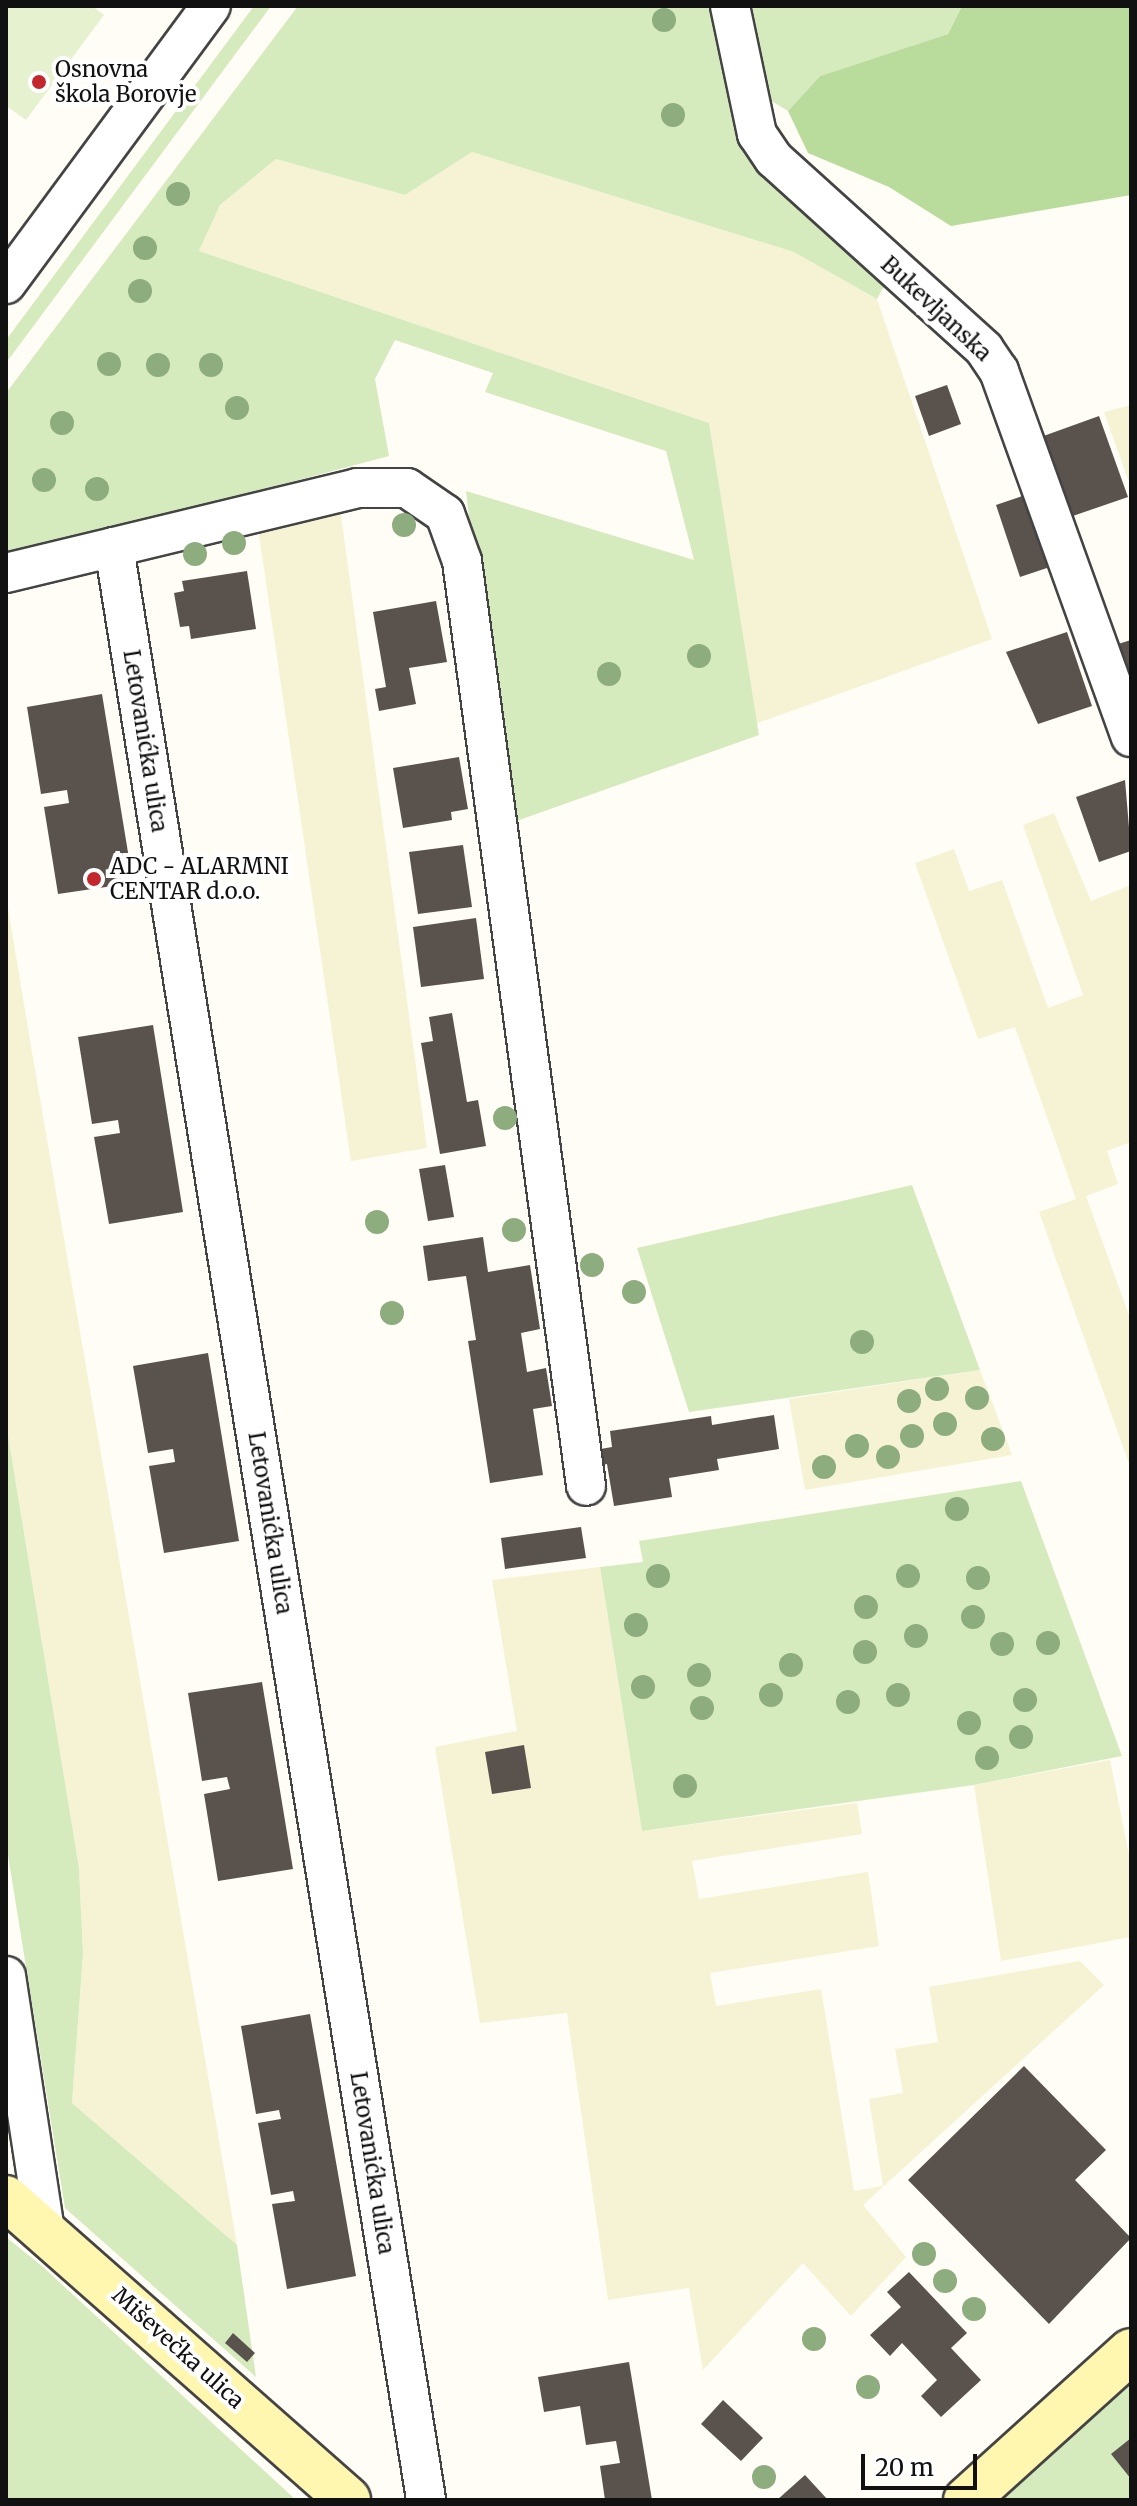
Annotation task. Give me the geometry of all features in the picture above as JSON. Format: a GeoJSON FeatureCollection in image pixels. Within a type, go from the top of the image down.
{"type":"FeatureCollection","features":[{"type":"Feature","properties":{"kind":"street"},"geometry":{"type":"LineString","coordinates":[[6,284],[211,6]]}},
{"type":"Feature","properties":{"kind":"street","name":"Bukevljanska"},"geometry":{"type":"LineString","coordinates":[[730,6],[757,134],[774,159],[984,349],[999,371],[1131,737]]}},
{"type":"Feature","properties":{"kind":"street"},"geometry":{"type":"LineString","coordinates":[[6,573],[357,488],[407,488],[445,514],[462,561],[586,1486]]}},
{"type":"Feature","properties":{"kind":"street","name":"Letovanićka ulica"},"geometry":{"type":"LineString","coordinates":[[114,547],[426,2500]]}},
{"type":"Feature","properties":{"kind":"street"},"geometry":{"type":"LineString","coordinates":[[6,1976],[45,2230]]}},
{"type":"Feature","properties":{"kind":"street","name":"Miševečka ulica"},"geometry":{"type":"LineString","coordinates":[[6,2198],[348,2500]]}},
{"type":"Feature","properties":{"kind":"street"},"geometry":{"type":"LineString","coordinates":[[966,2500],[1131,2351]]}},
{"type":"Feature","properties":{"kind":"shaded area"},"geometry":{"type":"Polygon","coordinates":[[[472,152],[794,252],[877,299],[992,639],[755,724],[709,423],[199,251],[220,205],[276,159],[405,195],[472,152]]]}},
{"type":"Feature","properties":{"kind":"shaded area"},"geometry":{"type":"Polygon","coordinates":[[[1131,405],[1131,488],[1104,412],[1131,405]]]}},
{"type":"Feature","properties":{"kind":"shaded area"},"geometry":{"type":"Polygon","coordinates":[[[340,508],[427,1148],[351,1161],[257,521],[340,508]]]}},
{"type":"Feature","properties":{"kind":"shaded area"},"geometry":{"type":"Polygon","coordinates":[[[1054,813],[1091,901],[1131,885],[1131,1142],[1107,1151],[1118,1184],[1086,1196],[1131,1321],[1131,1469],[1039,1212],[1076,1199],[1015,1027],[978,1039],[915,863],[954,849],[969,891],[1002,880],[1048,1008],[1083,995],[1023,825],[1054,813]]]}},
{"type":"Feature","properties":{"kind":"shaded area"},"geometry":{"type":"Polygon","coordinates":[[[6,896],[237,2245],[72,2103],[83,1954],[79,1868],[6,1423],[6,896]]]}},
{"type":"Feature","properties":{"kind":"shaded area"},"geometry":{"type":"Polygon","coordinates":[[[980,1370],[1012,1455],[805,1490],[789,1399],[980,1370]]]}},
{"type":"Feature","properties":{"kind":"shaded area"},"geometry":{"type":"Polygon","coordinates":[[[600,1567],[642,1831],[857,1803],[862,1834],[692,1861],[699,1899],[868,1872],[879,1946],[710,1973],[716,2006],[821,1989],[854,2191],[883,2186],[869,2099],[903,2093],[895,2049],[938,2042],[929,1987],[1080,1961],[1104,1985],[863,2205],[906,2257],[851,2316],[803,2263],[703,2370],[689,2288],[608,2300],[567,2013],[480,2023],[435,1747],[517,1731],[492,1580],[600,1567]]]}},
{"type":"Feature","properties":{"kind":"shaded area"},"geometry":{"type":"Polygon","coordinates":[[[1110,1760],[1131,1865],[1131,1937],[1001,1961],[974,1785],[1110,1760]]]}},
{"type":"Feature","properties":{"kind":"green space","name":"Osnovna škola Borovje"},"geometry":{"type":"Polygon","coordinates":[[[6,6],[92,6],[104,15],[26,120],[6,106],[6,6]]]}},
{"type":"Feature","properties":{"kind":"green space"},"geometry":{"type":"Polygon","coordinates":[[[254,6],[271,6],[6,363],[6,340],[254,6]]]}},
{"type":"Feature","properties":{"kind":"green space"},"geometry":{"type":"Polygon","coordinates":[[[298,6],[714,6],[753,158],[770,184],[888,279],[877,299],[794,252],[472,152],[405,195],[276,159],[220,205],[199,251],[709,423],[759,735],[505,825],[466,491],[694,560],[666,451],[485,392],[493,373],[395,340],[375,379],[389,456],[34,550],[6,551],[6,393],[298,6]]]}},
{"type":"Feature","properties":{"kind":"green space"},"geometry":{"type":"Polygon","coordinates":[[[749,6],[962,6],[948,34],[820,76],[788,111],[765,97],[749,6]]]}},
{"type":"Feature","properties":{"kind":"green space"},"geometry":{"type":"Polygon","coordinates":[[[962,6],[1131,6],[1131,195],[951,226],[889,187],[808,153],[788,111],[820,76],[948,34],[962,6]]]}},
{"type":"Feature","properties":{"kind":"green space"},"geometry":{"type":"Polygon","coordinates":[[[912,1185],[980,1370],[689,1412],[637,1248],[912,1185]]]}},
{"type":"Feature","properties":{"kind":"green space"},"geometry":{"type":"Polygon","coordinates":[[[6,1423],[79,1868],[83,1954],[72,2103],[237,2245],[256,2377],[65,2208],[6,1843],[6,1423]]]}},
{"type":"Feature","properties":{"kind":"green space"},"geometry":{"type":"Polygon","coordinates":[[[1021,1481],[1122,1756],[974,1785],[642,1831],[600,1567],[643,1562],[639,1541],[1021,1481]]]}},
{"type":"Feature","properties":{"kind":"green space"},"geometry":{"type":"Polygon","coordinates":[[[6,2237],[43,2267],[296,2500],[6,2500],[6,2237]]]}},
{"type":"Feature","properties":{"kind":"green space"},"geometry":{"type":"Polygon","coordinates":[[[1131,2378],[1131,2500],[994,2500],[1131,2378]]]}},
{"type":"Feature","properties":{"kind":"building"},"geometry":{"type":"Polygon","coordinates":[[[947,385],[961,424],[929,436],[915,396],[947,385]]]}},
{"type":"Feature","properties":{"kind":"building"},"geometry":{"type":"Polygon","coordinates":[[[1099,416],[1128,497],[1067,518],[1038,438],[1099,416]]]}},
{"type":"Feature","properties":{"kind":"building"},"geometry":{"type":"Polygon","coordinates":[[[1028,494],[1053,566],[1020,577],[996,505],[1028,494]]]}},
{"type":"Feature","properties":{"kind":"building"},"geometry":{"type":"Polygon","coordinates":[[[247,571],[256,629],[191,639],[189,626],[180,627],[174,593],[184,591],[182,581],[247,571]]]}},
{"type":"Feature","properties":{"kind":"building"},"geometry":{"type":"Polygon","coordinates":[[[436,601],[447,662],[409,668],[416,704],[379,711],[375,689],[386,687],[373,612],[436,601]]]}},
{"type":"Feature","properties":{"kind":"building"},"geometry":{"type":"Polygon","coordinates":[[[1067,632],[1092,706],[1038,724],[1006,652],[1067,632]]]}},
{"type":"Feature","properties":{"kind":"building"},"geometry":{"type":"Polygon","coordinates":[[[1131,640],[1131,682],[1118,644],[1131,640]]]}},
{"type":"Feature","properties":{"kind":"building"},"geometry":{"type":"Polygon","coordinates":[[[102,694],[133,883],[58,894],[44,807],[69,803],[67,790],[41,794],[27,707],[102,694]]]}},
{"type":"Feature","properties":{"kind":"building"},"geometry":{"type":"Polygon","coordinates":[[[459,757],[468,809],[451,812],[452,820],[403,828],[393,768],[459,757]]]}},
{"type":"Feature","properties":{"kind":"building"},"geometry":{"type":"Polygon","coordinates":[[[1125,780],[1131,851],[1099,862],[1076,797],[1125,780]]]}},
{"type":"Feature","properties":{"kind":"building"},"geometry":{"type":"Polygon","coordinates":[[[463,845],[472,907],[418,914],[409,852],[463,845]]]}},
{"type":"Feature","properties":{"kind":"building"},"geometry":{"type":"Polygon","coordinates":[[[476,918],[484,979],[421,987],[413,927],[476,918]]]}},
{"type":"Feature","properties":{"kind":"building"},"geometry":{"type":"Polygon","coordinates":[[[452,1013],[467,1102],[478,1100],[486,1146],[440,1154],[421,1043],[433,1041],[429,1017],[452,1013]]]}},
{"type":"Feature","properties":{"kind":"building"},"geometry":{"type":"Polygon","coordinates":[[[153,1025],[183,1212],[109,1224],[94,1137],[120,1133],[118,1120],[92,1124],[78,1037],[153,1025]]]}},
{"type":"Feature","properties":{"kind":"building"},"geometry":{"type":"Polygon","coordinates":[[[445,1165],[454,1217],[428,1221],[419,1169],[445,1165]]]}},
{"type":"Feature","properties":{"kind":"building"},"geometry":{"type":"Polygon","coordinates":[[[483,1237],[488,1272],[530,1265],[540,1329],[521,1333],[527,1372],[546,1368],[552,1406],[533,1409],[543,1475],[490,1483],[468,1341],[476,1340],[466,1276],[428,1281],[423,1246],[483,1237]]]}},
{"type":"Feature","properties":{"kind":"building"},"geometry":{"type":"Polygon","coordinates":[[[208,1353],[239,1541],[164,1553],[149,1466],[175,1462],[173,1449],[148,1453],[133,1366],[208,1353]]]}},
{"type":"Feature","properties":{"kind":"building"},"geometry":{"type":"Polygon","coordinates":[[[774,1415],[779,1449],[717,1459],[719,1470],[669,1478],[672,1497],[614,1506],[607,1464],[597,1466],[595,1450],[612,1447],[610,1431],[711,1416],[712,1425],[774,1415]]]}},
{"type":"Feature","properties":{"kind":"building"},"geometry":{"type":"Polygon","coordinates":[[[581,1527],[586,1558],[505,1569],[501,1538],[581,1527]]]}},
{"type":"Feature","properties":{"kind":"building"},"geometry":{"type":"Polygon","coordinates":[[[262,1682],[293,1869],[218,1881],[204,1794],[230,1789],[227,1777],[202,1781],[188,1693],[262,1682]]]}},
{"type":"Feature","properties":{"kind":"building"},"geometry":{"type":"Polygon","coordinates":[[[524,1745],[531,1788],[492,1794],[485,1752],[524,1745]]]}},
{"type":"Feature","properties":{"kind":"building"},"geometry":{"type":"Polygon","coordinates":[[[310,2014],[356,2276],[287,2289],[272,2204],[295,2201],[293,2191],[271,2195],[258,2123],[281,2119],[279,2110],[256,2114],[241,2026],[310,2014]]]}},
{"type":"Feature","properties":{"kind":"building"},"geometry":{"type":"Polygon","coordinates":[[[1024,2066],[1106,2150],[1075,2180],[1131,2238],[1049,2324],[908,2180],[1024,2066]]]}},
{"type":"Feature","properties":{"kind":"building"},"geometry":{"type":"Polygon","coordinates":[[[909,2272],[967,2333],[951,2348],[981,2380],[941,2417],[921,2396],[937,2380],[902,2343],[890,2356],[870,2335],[901,2307],[887,2292],[909,2272]]]}},
{"type":"Feature","properties":{"kind":"building"},"geometry":{"type":"Polygon","coordinates":[[[233,2333],[255,2353],[247,2362],[225,2343],[233,2333]]]}},
{"type":"Feature","properties":{"kind":"building"},"geometry":{"type":"Polygon","coordinates":[[[629,2362],[652,2500],[605,2500],[600,2466],[620,2463],[616,2441],[586,2445],[580,2406],[544,2412],[538,2377],[629,2362]]]}},
{"type":"Feature","properties":{"kind":"building"},"geometry":{"type":"Polygon","coordinates":[[[723,2400],[763,2438],[741,2461],[701,2424],[723,2400]]]}},
{"type":"Feature","properties":{"kind":"building"},"geometry":{"type":"Polygon","coordinates":[[[1131,2438],[1131,2479],[1111,2454],[1131,2438]]]}},
{"type":"Feature","properties":{"kind":"building"},"geometry":{"type":"Polygon","coordinates":[[[805,2475],[828,2500],[777,2500],[805,2475]]]}},
{"type":"Feature","properties":{"kind":"place","name":"Osnovna škola Borovje"},"geometry":{"type":"Point","coordinates":[39,82]}},
{"type":"Feature","properties":{"kind":"place","name":"ADC - ALARMNI CENTAR d.o.o."},"geometry":{"type":"Point","coordinates":[94,879]}}]}
